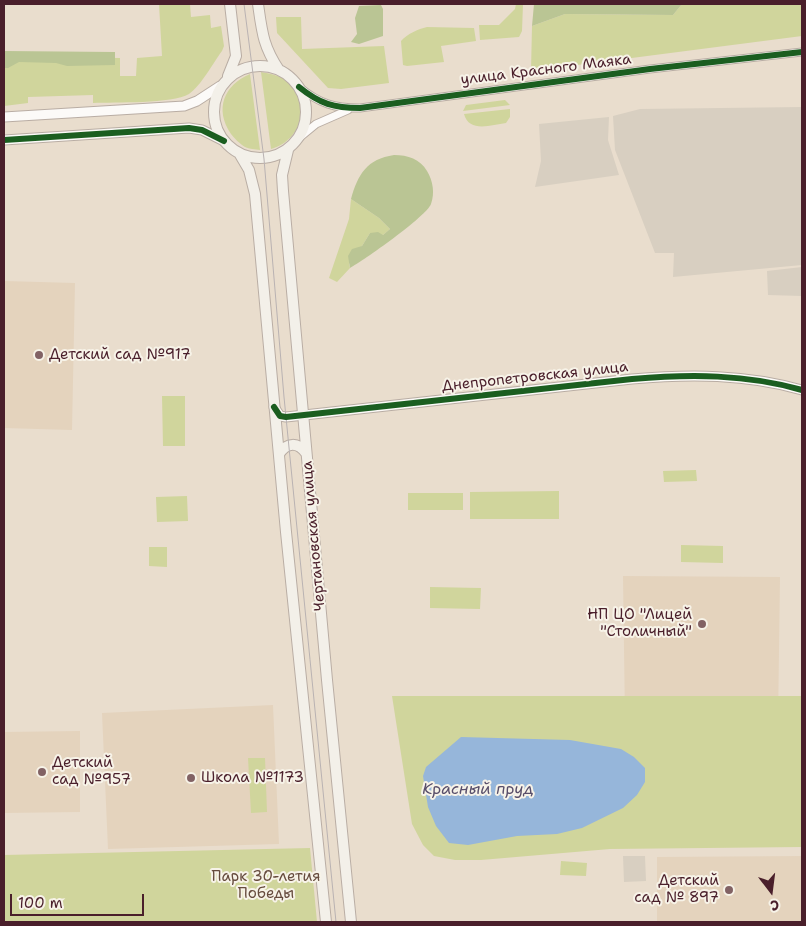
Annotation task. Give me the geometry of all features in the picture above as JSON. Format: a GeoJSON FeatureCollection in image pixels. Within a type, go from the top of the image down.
{"type":"FeatureCollection","features":[{"type":"Feature","properties":{"kind":"main road"},"geometry":{"type":"LineString","coordinates":[[228,77],[236,56],[230,4]]}},
{"type":"Feature","properties":{"kind":"main road"},"geometry":{"type":"LineString","coordinates":[[258,4],[262,32],[268,53],[279,70]]}},
{"type":"Feature","properties":{"kind":"main road"},"geometry":{"type":"LineString","coordinates":[[224,141],[218,131],[214,110],[215,99],[220,86],[236,71],[252,66],[264,66],[279,70],[299,87]]}},
{"type":"Feature","properties":{"kind":"main road","name":"Чертановская улица"},"geometry":{"type":"LineString","coordinates":[[224,141],[239,153],[264,159],[288,150],[299,138],[305,126],[307,113],[305,100],[299,87]]}},
{"type":"Feature","properties":{"kind":"main road","name":"Чертановская улица"},"geometry":{"type":"LineString","coordinates":[[288,150],[282,175],[283,191],[351,922]]}},
{"type":"Feature","properties":{"kind":"main road","name":"Чертановская улица"},"geometry":{"type":"LineString","coordinates":[[239,153],[249,170],[255,194],[274,407],[326,922]]}},
{"type":"Feature","properties":{"kind":"main road"},"geometry":{"type":"LineString","coordinates":[[279,454],[283,448],[295,444],[302,447],[306,453]]}},
{"type":"Feature","properties":{"kind":"street","name":"улица Красного Маяка"},"geometry":{"type":"LineString","coordinates":[[299,87],[324,104],[341,108],[360,108],[650,69],[802,52]]}},
{"type":"Feature","properties":{"kind":"street"},"geometry":{"type":"LineString","coordinates":[[4,117],[184,106],[197,101],[220,86]]}},
{"type":"Feature","properties":{"kind":"street","name":"улица Красного Маяка"},"geometry":{"type":"LineString","coordinates":[[299,138],[316,124],[335,115],[360,108]]}},
{"type":"Feature","properties":{"kind":"street"},"geometry":{"type":"LineString","coordinates":[[4,140],[189,128],[202,130],[224,141]]}},
{"type":"Feature","properties":{"kind":"street","name":"Днепропетровская улица"},"geometry":{"type":"LineString","coordinates":[[274,407],[280,416],[303,416],[659,377],[722,376],[758,380],[802,390]]}},
{"type":"Feature","properties":{"kind":"shaded area"},"geometry":{"type":"Polygon","coordinates":[[[802,107],[802,265],[673,277],[674,253],[655,253],[615,150],[613,116],[640,109],[802,107]]]}},
{"type":"Feature","properties":{"kind":"shaded area"},"geometry":{"type":"Polygon","coordinates":[[[609,117],[608,140],[619,175],[535,187],[541,161],[539,124],[609,117]]]}},
{"type":"Feature","properties":{"kind":"shaded area"},"geometry":{"type":"Polygon","coordinates":[[[802,267],[802,296],[768,295],[767,271],[802,267]]]}},
{"type":"Feature","properties":{"kind":"shaded area","name":"Детский сад №917"},"geometry":{"type":"Polygon","coordinates":[[[4,281],[75,283],[72,430],[4,428],[4,281]]]}},
{"type":"Feature","properties":{"kind":"shaded area","name":"НП ЦО \"Лицей \"Столичный\""},"geometry":{"type":"Polygon","coordinates":[[[623,576],[780,577],[778,723],[625,720],[623,576]]]}},
{"type":"Feature","properties":{"kind":"shaded area","name":"Школа №1173"},"geometry":{"type":"Polygon","coordinates":[[[273,705],[279,844],[108,849],[102,713],[273,705]]]}},
{"type":"Feature","properties":{"kind":"shaded area","name":"Детский сад №957"},"geometry":{"type":"Polygon","coordinates":[[[80,731],[80,812],[4,813],[4,732],[80,731]]]}},
{"type":"Feature","properties":{"kind":"shaded area"},"geometry":{"type":"Polygon","coordinates":[[[623,856],[645,856],[646,881],[624,882],[623,856]]]}},
{"type":"Feature","properties":{"kind":"shaded area","name":"Детский сад № 897"},"geometry":{"type":"Polygon","coordinates":[[[802,856],[802,922],[657,922],[657,857],[802,856]]]}},
{"type":"Feature","properties":{"kind":"green space"},"geometry":{"type":"Polygon","coordinates":[[[159,4],[190,4],[191,17],[210,15],[211,28],[221,26],[224,46],[222,51],[202,80],[189,94],[157,101],[93,103],[93,95],[28,97],[28,103],[4,106],[4,57],[120,58],[120,76],[136,76],[137,58],[162,56],[159,4]]]}},
{"type":"Feature","properties":{"kind":"green space"},"geometry":{"type":"Polygon","coordinates":[[[516,4],[523,4],[522,31],[519,37],[480,40],[479,25],[499,25],[515,9],[516,4]]]}},
{"type":"Feature","properties":{"kind":"green space"},"geometry":{"type":"Polygon","coordinates":[[[534,4],[682,4],[673,15],[565,14],[532,26],[534,4]]]}},
{"type":"Feature","properties":{"kind":"green space"},"geometry":{"type":"Polygon","coordinates":[[[682,4],[802,4],[802,36],[531,71],[532,26],[565,14],[673,15],[682,4]]]}},
{"type":"Feature","properties":{"kind":"green space"},"geometry":{"type":"Polygon","coordinates":[[[381,5],[383,9],[383,36],[359,44],[351,42],[357,34],[355,18],[359,6],[381,5]]]}},
{"type":"Feature","properties":{"kind":"green space"},"geometry":{"type":"Polygon","coordinates":[[[276,17],[301,17],[302,49],[384,46],[389,83],[341,89],[328,88],[277,33],[276,17]]]}},
{"type":"Feature","properties":{"kind":"green space"},"geometry":{"type":"Polygon","coordinates":[[[427,27],[474,28],[476,41],[441,46],[444,62],[403,65],[401,41],[413,32],[427,27]]]}},
{"type":"Feature","properties":{"kind":"green space"},"geometry":{"type":"Polygon","coordinates":[[[4,51],[115,52],[115,65],[67,66],[56,63],[19,62],[4,68],[4,51]]]}},
{"type":"Feature","properties":{"kind":"green space"},"geometry":{"type":"Polygon","coordinates":[[[261,72],[277,76],[291,83],[298,92],[302,102],[300,122],[296,131],[281,145],[271,149],[261,72]]]}},
{"type":"Feature","properties":{"kind":"green space"},"geometry":{"type":"Polygon","coordinates":[[[250,74],[260,150],[247,148],[237,141],[231,134],[223,116],[224,99],[228,91],[234,84],[250,74]]]}},
{"type":"Feature","properties":{"kind":"green space"},"geometry":{"type":"Polygon","coordinates":[[[505,100],[510,105],[463,111],[466,105],[505,100]]]}},
{"type":"Feature","properties":{"kind":"green space"},"geometry":{"type":"Polygon","coordinates":[[[510,109],[510,117],[506,123],[487,126],[471,124],[464,114],[510,109]]]}},
{"type":"Feature","properties":{"kind":"green space"},"geometry":{"type":"Polygon","coordinates":[[[394,155],[413,158],[421,163],[429,175],[433,187],[431,204],[407,228],[350,268],[348,256],[352,249],[362,246],[370,233],[378,232],[383,235],[390,229],[379,218],[351,199],[357,182],[370,164],[394,155]]]}},
{"type":"Feature","properties":{"kind":"green space"},"geometry":{"type":"Polygon","coordinates":[[[351,199],[379,218],[390,229],[383,235],[370,233],[349,264],[350,268],[337,282],[329,278],[349,219],[351,199]]]}},
{"type":"Feature","properties":{"kind":"green space"},"geometry":{"type":"Polygon","coordinates":[[[162,396],[185,396],[185,446],[163,446],[162,396]]]}},
{"type":"Feature","properties":{"kind":"green space"},"geometry":{"type":"Polygon","coordinates":[[[696,470],[697,481],[664,482],[663,471],[696,470]]]}},
{"type":"Feature","properties":{"kind":"green space"},"geometry":{"type":"Polygon","coordinates":[[[559,491],[559,519],[470,519],[470,492],[559,491]]]}},
{"type":"Feature","properties":{"kind":"green space"},"geometry":{"type":"Polygon","coordinates":[[[408,493],[463,493],[463,510],[408,510],[408,493]]]}},
{"type":"Feature","properties":{"kind":"green space"},"geometry":{"type":"Polygon","coordinates":[[[187,496],[188,521],[157,522],[156,497],[187,496]]]}},
{"type":"Feature","properties":{"kind":"green space"},"geometry":{"type":"Polygon","coordinates":[[[681,545],[723,546],[723,563],[681,562],[681,545]]]}},
{"type":"Feature","properties":{"kind":"green space"},"geometry":{"type":"Polygon","coordinates":[[[149,547],[167,547],[167,567],[149,566],[149,547]]]}},
{"type":"Feature","properties":{"kind":"green space"},"geometry":{"type":"Polygon","coordinates":[[[430,587],[481,588],[480,609],[430,608],[430,587]]]}},
{"type":"Feature","properties":{"kind":"green space"},"geometry":{"type":"Polygon","coordinates":[[[392,696],[802,696],[802,847],[610,849],[481,860],[455,860],[434,856],[423,845],[412,824],[392,696]]]}},
{"type":"Feature","properties":{"kind":"green space"},"geometry":{"type":"Polygon","coordinates":[[[248,758],[265,758],[267,812],[251,813],[248,758]]]}},
{"type":"Feature","properties":{"kind":"green space","name":"Парк 30-летия Победы"},"geometry":{"type":"Polygon","coordinates":[[[310,848],[317,922],[4,922],[4,855],[310,848]]]}},
{"type":"Feature","properties":{"kind":"green space"},"geometry":{"type":"Polygon","coordinates":[[[561,861],[587,863],[586,876],[560,875],[561,861]]]}},
{"type":"Feature","properties":{"kind":"water","name":"Красный пруд"},"geometry":{"type":"Polygon","coordinates":[[[461,737],[570,740],[621,749],[634,757],[645,768],[645,782],[637,795],[623,808],[582,828],[557,834],[517,836],[468,845],[449,843],[436,826],[428,807],[423,776],[426,767],[461,737]]]}},
{"type":"Feature","properties":{"kind":"tram line"},"geometry":{"type":"LineString","coordinates":[[244,4],[264,159],[284,397],[336,922]]}},
{"type":"Feature","properties":{"kind":"cycle path"},"geometry":{"type":"LineString","coordinates":[[299,87],[328,104],[360,108],[650,69],[802,52]]}},
{"type":"Feature","properties":{"kind":"cycle path"},"geometry":{"type":"LineString","coordinates":[[4,140],[189,128],[202,130],[224,141]]}},
{"type":"Feature","properties":{"kind":"cycle path"},"geometry":{"type":"LineString","coordinates":[[274,407],[280,416],[286,417],[632,379],[675,376],[739,378],[802,390]]}},
{"type":"Feature","properties":{"kind":"place","name":"Детский сад №917"},"geometry":{"type":"Point","coordinates":[39,355]}},
{"type":"Feature","properties":{"kind":"place","name":"НП ЦО \"Лицей \"Столичный\""},"geometry":{"type":"Point","coordinates":[702,624]}},
{"type":"Feature","properties":{"kind":"place","name":"Детский сад №957"},"geometry":{"type":"Point","coordinates":[42,772]}},
{"type":"Feature","properties":{"kind":"place","name":"Школа №1173"},"geometry":{"type":"Point","coordinates":[191,778]}},
{"type":"Feature","properties":{"kind":"place","name":"Детский сад № 897"},"geometry":{"type":"Point","coordinates":[729,890]}}]}
